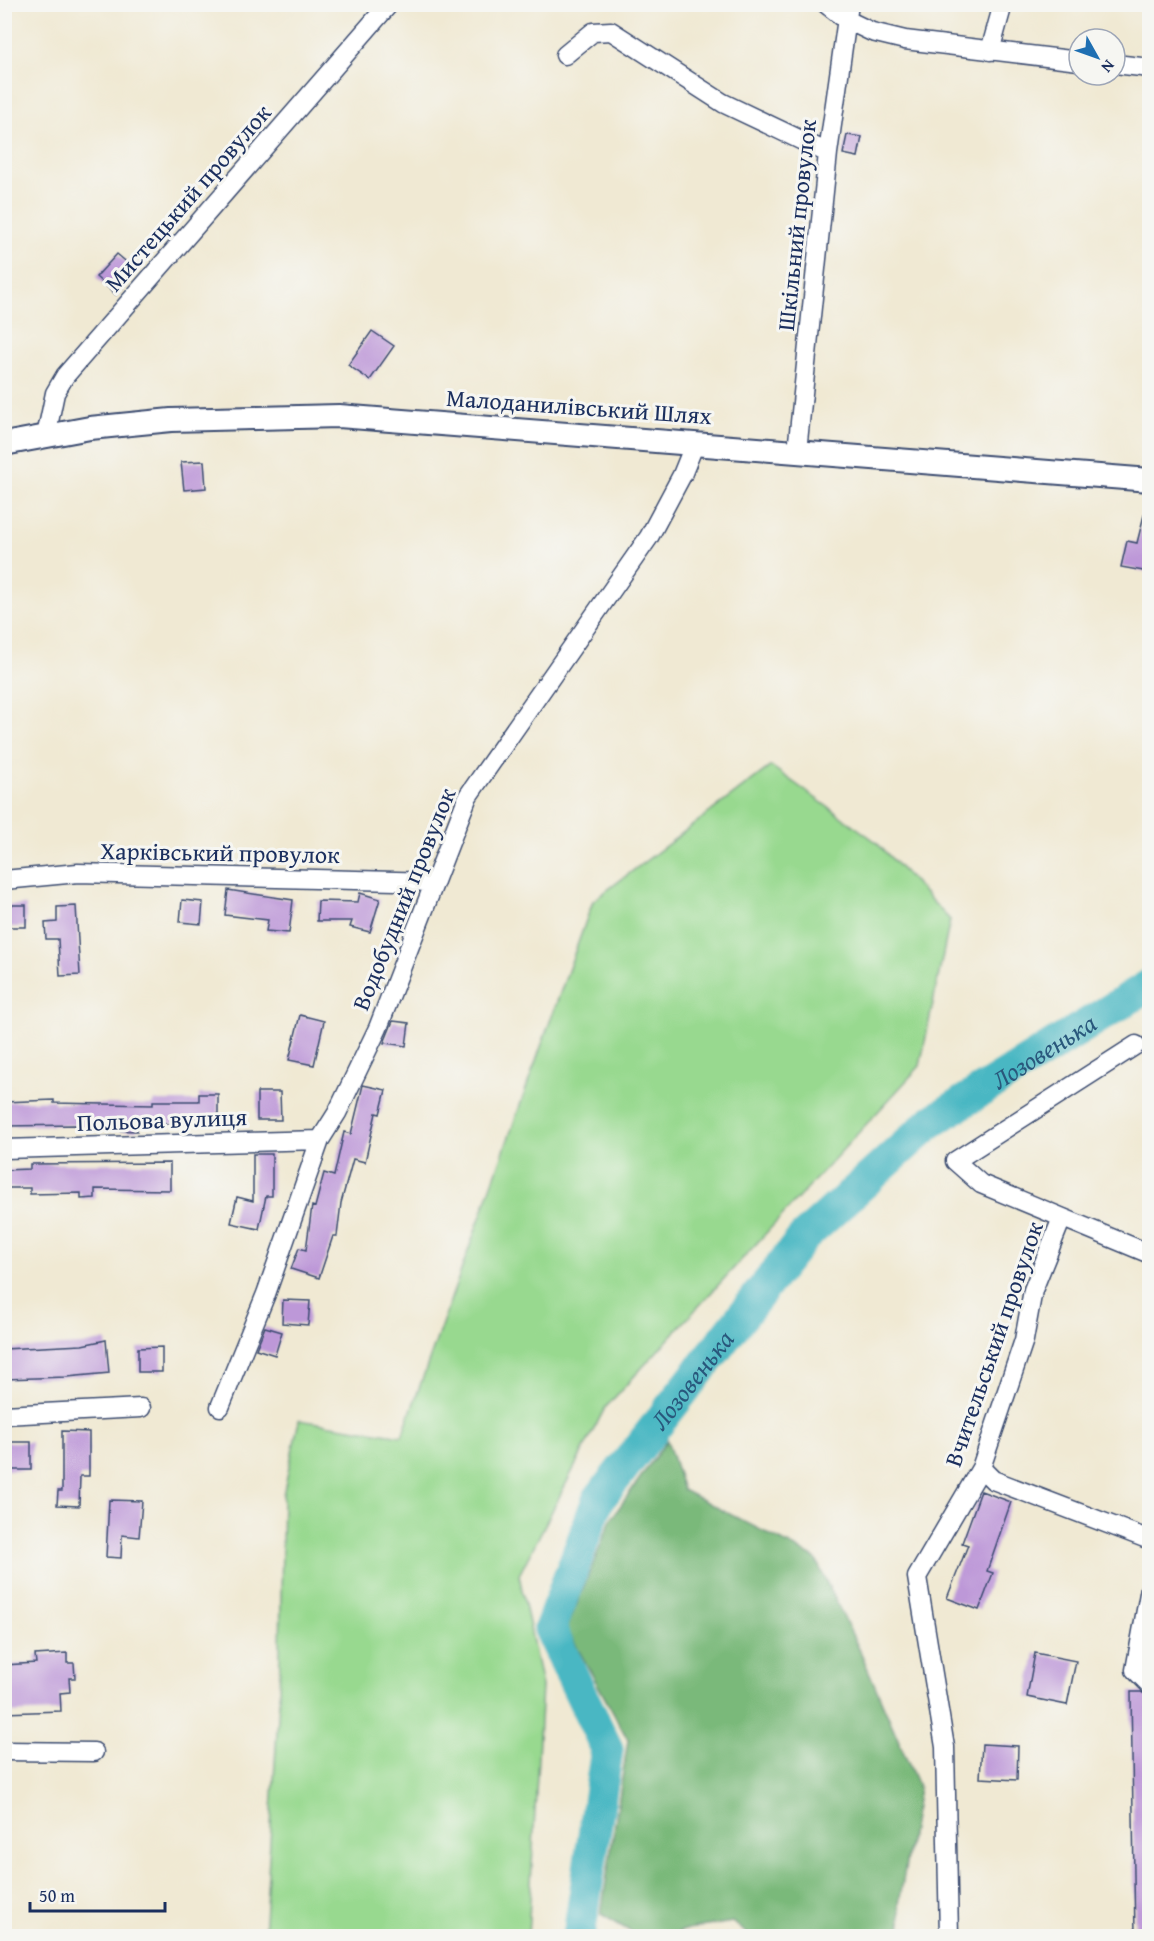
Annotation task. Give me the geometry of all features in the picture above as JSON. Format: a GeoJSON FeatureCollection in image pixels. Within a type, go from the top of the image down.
{"type":"FeatureCollection","features":[{"type":"Feature","properties":{"kind":"main road","name":"Малоданилівський Шлях"},"geometry":{"type":"LineString","coordinates":[[4,444],[90,428],[171,420],[339,416],[1149,480]]}},
{"type":"Feature","properties":{"kind":"street","name":"Мистецький провулок"},"geometry":{"type":"LineString","coordinates":[[46,436],[55,393],[64,376],[389,4]]}},
{"type":"Feature","properties":{"kind":"street"},"geometry":{"type":"LineString","coordinates":[[826,4],[847,12],[872,32],[905,40],[1067,59]]}},
{"type":"Feature","properties":{"kind":"street"},"geometry":{"type":"LineString","coordinates":[[990,51],[1003,4]]}},
{"type":"Feature","properties":{"kind":"street","name":"Шкільний провулок"},"geometry":{"type":"LineString","coordinates":[[797,451],[828,153],[847,12]]}},
{"type":"Feature","properties":{"kind":"street"},"geometry":{"type":"LineString","coordinates":[[565,55],[593,32],[611,31],[723,103],[828,153]]}},
{"type":"Feature","properties":{"kind":"street"},"geometry":{"type":"LineString","coordinates":[[1127,65],[1149,68]]}},
{"type":"Feature","properties":{"kind":"street","name":"Водобудний провулок"},"geometry":{"type":"LineString","coordinates":[[220,1407],[266,1294],[320,1140],[337,1113],[378,1028],[468,796],[649,537],[682,475],[695,443]]}},
{"type":"Feature","properties":{"kind":"street","name":"Харківський провулок"},"geometry":{"type":"LineString","coordinates":[[4,880],[78,873],[435,882]]}},
{"type":"Feature","properties":{"kind":"street"},"geometry":{"type":"LineString","coordinates":[[1136,1045],[955,1161],[981,1184],[1149,1254]]}},
{"type":"Feature","properties":{"kind":"street","name":"Польова вулиця"},"geometry":{"type":"LineString","coordinates":[[4,1149],[320,1140]]}},
{"type":"Feature","properties":{"kind":"street","name":"Вчительський провулок"},"geometry":{"type":"LineString","coordinates":[[949,1936],[945,1747],[917,1577],[981,1468],[1024,1340],[1033,1290],[1062,1218]]}},
{"type":"Feature","properties":{"kind":"street"},"geometry":{"type":"LineString","coordinates":[[4,1415],[141,1408]]}},
{"type":"Feature","properties":{"kind":"street"},"geometry":{"type":"LineString","coordinates":[[981,1468],[993,1480],[1149,1540]]}},
{"type":"Feature","properties":{"kind":"street"},"geometry":{"type":"LineString","coordinates":[[1149,1588],[1135,1670],[1149,1685]]}},
{"type":"Feature","properties":{"kind":"street"},"geometry":{"type":"LineString","coordinates":[[4,1751],[94,1752]]}},
{"type":"Feature","properties":{"kind":"green space"},"geometry":{"type":"Polygon","coordinates":[[[771,766],[875,841],[950,920],[920,1066],[605,1408],[519,1575],[542,1686],[528,1936],[264,1936],[279,1701],[283,1495],[299,1420],[402,1436],[593,901],[771,766]]]}},
{"type":"Feature","properties":{"kind":"green space"},"geometry":{"type":"Polygon","coordinates":[[[667,1440],[683,1490],[815,1558],[861,1653],[919,1788],[899,1904],[903,1936],[750,1936],[733,1922],[687,1929],[669,1936],[638,1936],[601,1914],[628,1740],[567,1629],[611,1519],[667,1440]]]}},
{"type":"Feature","properties":{"kind":"building"},"geometry":{"type":"Polygon","coordinates":[[[847,135],[862,137],[858,157],[843,154],[847,135]]]}},
{"type":"Feature","properties":{"kind":"building"},"geometry":{"type":"Polygon","coordinates":[[[117,254],[137,271],[116,295],[96,277],[117,254]]]}},
{"type":"Feature","properties":{"kind":"building"},"geometry":{"type":"Polygon","coordinates":[[[372,331],[394,346],[370,380],[348,365],[372,331]]]}},
{"type":"Feature","properties":{"kind":"building"},"geometry":{"type":"Polygon","coordinates":[[[204,461],[206,488],[184,490],[181,462],[204,461]]]}},
{"type":"Feature","properties":{"kind":"building"},"geometry":{"type":"Polygon","coordinates":[[[1144,515],[1149,515],[1149,572],[1121,567],[1127,541],[1137,543],[1144,515]]]}},
{"type":"Feature","properties":{"kind":"building"},"geometry":{"type":"Polygon","coordinates":[[[228,890],[293,900],[289,933],[266,931],[268,920],[225,915],[228,890]]]}},
{"type":"Feature","properties":{"kind":"building"},"geometry":{"type":"Polygon","coordinates":[[[360,893],[380,899],[370,932],[350,927],[352,921],[317,921],[318,901],[358,902],[360,893]]]}},
{"type":"Feature","properties":{"kind":"building"},"geometry":{"type":"Polygon","coordinates":[[[182,900],[203,902],[201,924],[180,922],[182,900]]]}},
{"type":"Feature","properties":{"kind":"building"},"geometry":{"type":"Polygon","coordinates":[[[4,905],[26,905],[26,927],[4,927],[4,905]]]}},
{"type":"Feature","properties":{"kind":"building"},"geometry":{"type":"Polygon","coordinates":[[[76,906],[80,975],[60,976],[58,939],[46,939],[45,923],[57,922],[57,907],[76,906]]]}},
{"type":"Feature","properties":{"kind":"building"},"geometry":{"type":"Polygon","coordinates":[[[300,1015],[324,1021],[314,1065],[289,1060],[300,1015]]]}},
{"type":"Feature","properties":{"kind":"building"},"geometry":{"type":"Polygon","coordinates":[[[393,1021],[409,1023],[406,1046],[384,1043],[393,1021]]]}},
{"type":"Feature","properties":{"kind":"building"},"geometry":{"type":"Polygon","coordinates":[[[363,1085],[386,1090],[380,1114],[376,1113],[365,1162],[353,1159],[341,1203],[337,1236],[333,1236],[319,1278],[291,1269],[299,1248],[306,1250],[312,1206],[315,1207],[324,1173],[334,1176],[344,1132],[351,1134],[363,1085]]]}},
{"type":"Feature","properties":{"kind":"building"},"geometry":{"type":"Polygon","coordinates":[[[257,1092],[280,1092],[281,1120],[257,1120],[257,1092]]]}},
{"type":"Feature","properties":{"kind":"building"},"geometry":{"type":"Polygon","coordinates":[[[199,1094],[218,1094],[218,1122],[137,1125],[137,1131],[77,1129],[77,1125],[4,1126],[4,1102],[54,1100],[54,1103],[153,1105],[153,1101],[199,1101],[199,1094]]]}},
{"type":"Feature","properties":{"kind":"building"},"geometry":{"type":"Polygon","coordinates":[[[253,1154],[272,1154],[272,1196],[266,1196],[259,1229],[231,1223],[237,1197],[253,1201],[253,1154]]]}},
{"type":"Feature","properties":{"kind":"building"},"geometry":{"type":"Polygon","coordinates":[[[170,1163],[170,1190],[95,1189],[95,1198],[81,1199],[81,1193],[30,1194],[30,1188],[4,1188],[4,1170],[30,1169],[30,1164],[170,1163]]]}},
{"type":"Feature","properties":{"kind":"building"},"geometry":{"type":"Polygon","coordinates":[[[283,1300],[310,1301],[308,1325],[282,1323],[283,1300]]]}},
{"type":"Feature","properties":{"kind":"building"},"geometry":{"type":"Polygon","coordinates":[[[265,1327],[282,1332],[275,1355],[256,1349],[265,1327]]]}},
{"type":"Feature","properties":{"kind":"building"},"geometry":{"type":"Polygon","coordinates":[[[106,1340],[109,1373],[4,1379],[4,1349],[82,1345],[106,1340]]]}},
{"type":"Feature","properties":{"kind":"building"},"geometry":{"type":"Polygon","coordinates":[[[162,1347],[162,1372],[138,1372],[138,1348],[162,1347]]]}},
{"type":"Feature","properties":{"kind":"building"},"geometry":{"type":"Polygon","coordinates":[[[62,1431],[89,1432],[89,1476],[80,1476],[79,1506],[57,1505],[58,1491],[62,1491],[62,1431]]]}},
{"type":"Feature","properties":{"kind":"building"},"geometry":{"type":"Polygon","coordinates":[[[4,1442],[31,1442],[31,1470],[4,1470],[4,1442]]]}},
{"type":"Feature","properties":{"kind":"building"},"geometry":{"type":"Polygon","coordinates":[[[981,1491],[1011,1502],[987,1571],[993,1573],[979,1610],[947,1598],[968,1545],[962,1543],[981,1491]]]}},
{"type":"Feature","properties":{"kind":"building"},"geometry":{"type":"Polygon","coordinates":[[[109,1500],[142,1501],[139,1537],[122,1535],[121,1558],[106,1557],[109,1500]]]}},
{"type":"Feature","properties":{"kind":"building"},"geometry":{"type":"Polygon","coordinates":[[[67,1653],[67,1663],[74,1663],[75,1678],[69,1678],[70,1692],[60,1693],[61,1711],[4,1713],[4,1665],[36,1663],[35,1655],[67,1653]]]}},
{"type":"Feature","properties":{"kind":"building"},"geometry":{"type":"Polygon","coordinates":[[[1035,1653],[1076,1661],[1067,1705],[1027,1697],[1035,1653]]]}},
{"type":"Feature","properties":{"kind":"building"},"geometry":{"type":"Polygon","coordinates":[[[1131,1692],[1141,1692],[1149,1696],[1149,1936],[1135,1936],[1131,1692]]]}},
{"type":"Feature","properties":{"kind":"building"},"geometry":{"type":"Polygon","coordinates":[[[982,1744],[1018,1746],[1017,1780],[980,1778],[982,1744]]]}},
{"type":"Feature","properties":{"kind":"waterway","name":"Лозовенька"},"geometry":{"type":"LineString","coordinates":[[579,1936],[607,1749],[550,1629],[598,1500],[803,1238],[931,1122],[1150,985]]}}]}
